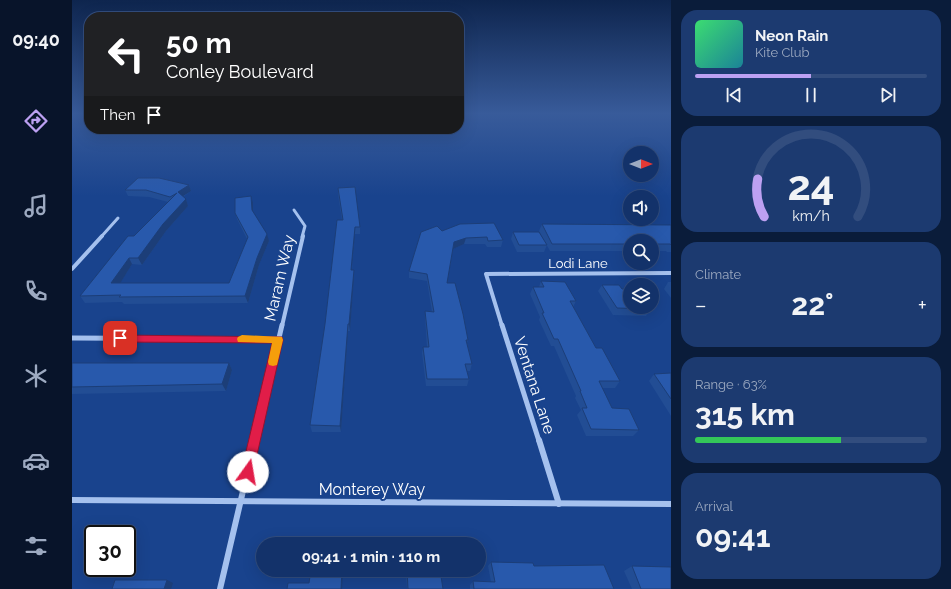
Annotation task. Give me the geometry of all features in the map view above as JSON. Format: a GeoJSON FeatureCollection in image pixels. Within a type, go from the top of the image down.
{"type":"FeatureCollection","features":[{"type":"Feature","properties":{"kind":"street","name":"Maram Way"},"geometry":{"type":"LineString","coordinates":[[220,589],[305,226],[294,210]]}},
{"type":"Feature","properties":{"kind":"street"},"geometry":{"type":"LineString","coordinates":[[72,269],[118,218]]}},
{"type":"Feature","properties":{"kind":"street","name":"Lodi Lane"},"geometry":{"type":"LineString","coordinates":[[486,274],[671,273]]}},
{"type":"Feature","properties":{"kind":"street","name":"Ventana Lane"},"geometry":{"type":"LineString","coordinates":[[486,274],[559,504]]}},
{"type":"Feature","properties":{"kind":"street"},"geometry":{"type":"LineString","coordinates":[[72,338],[278,340]]}},
{"type":"Feature","properties":{"kind":"street","name":"Monterey Way"},"geometry":{"type":"LineString","coordinates":[[72,500],[671,504]]}},
{"type":"Feature","properties":{"kind":"building"},"geometry":{"type":"Polygon","coordinates":[[[138,178],[159,178],[189,185],[178,192],[186,199],[163,224],[138,258],[129,258],[111,283],[229,283],[248,237],[235,213],[235,198],[251,196],[252,210],[267,234],[257,258],[245,296],[80,296],[128,236],[134,236],[177,193],[170,197],[146,190],[125,190],[138,178]]]}},
{"type":"Feature","properties":{"kind":"building"},"geometry":{"type":"Polygon","coordinates":[[[355,187],[360,227],[355,227],[351,270],[354,270],[340,426],[310,425],[325,324],[337,220],[343,220],[338,188],[355,187]]]}},
{"type":"Feature","properties":{"kind":"building"},"geometry":{"type":"Polygon","coordinates":[[[494,223],[503,240],[488,241],[487,237],[466,238],[454,242],[447,283],[455,283],[463,314],[468,340],[466,340],[472,364],[465,364],[469,379],[427,379],[423,347],[429,347],[425,311],[434,312],[427,274],[409,271],[421,232],[437,226],[442,231],[460,224],[494,223]]]}},
{"type":"Feature","properties":{"kind":"building"},"geometry":{"type":"Polygon","coordinates":[[[542,224],[623,225],[623,226],[671,225],[671,245],[659,244],[659,234],[623,234],[623,244],[552,244],[542,224]]]}},
{"type":"Feature","properties":{"kind":"building"},"geometry":{"type":"Polygon","coordinates":[[[513,232],[539,232],[547,245],[519,245],[513,232]]]}},
{"type":"Feature","properties":{"kind":"building"},"geometry":{"type":"Polygon","coordinates":[[[541,281],[565,282],[576,301],[570,301],[596,348],[602,348],[620,381],[599,381],[612,408],[629,409],[639,430],[591,429],[582,408],[587,408],[581,391],[558,339],[554,339],[542,313],[544,313],[533,287],[544,287],[541,281]]]}},
{"type":"Feature","properties":{"kind":"building"},"geometry":{"type":"Polygon","coordinates":[[[602,285],[619,285],[623,289],[623,308],[617,308],[602,285]]]}},
{"type":"Feature","properties":{"kind":"building"},"geometry":{"type":"Polygon","coordinates":[[[72,363],[229,363],[222,384],[72,387],[72,363]]]}},
{"type":"Feature","properties":{"kind":"building"},"geometry":{"type":"Polygon","coordinates":[[[671,373],[671,399],[654,374],[671,373]]]}},
{"type":"Feature","properties":{"kind":"building"},"geometry":{"type":"Polygon","coordinates":[[[491,562],[533,563],[534,566],[604,565],[614,589],[474,589],[473,581],[495,582],[491,562]]]}},
{"type":"Feature","properties":{"kind":"building"},"geometry":{"type":"Polygon","coordinates":[[[632,566],[671,567],[671,589],[641,589],[632,566]]]}},
{"type":"Feature","properties":{"kind":"building"},"geometry":{"type":"Polygon","coordinates":[[[310,577],[342,577],[341,589],[287,589],[288,583],[309,583],[310,577]]]}},
{"type":"Feature","properties":{"kind":"building"},"geometry":{"type":"Polygon","coordinates":[[[407,577],[441,577],[443,589],[408,589],[407,577]]]}},
{"type":"Feature","properties":{"kind":"building"},"geometry":{"type":"Polygon","coordinates":[[[115,580],[167,580],[164,589],[112,589],[115,580]]]}},
{"type":"Feature","properties":{"kind":"slow traffic"},"geometry":{"type":"LineString","coordinates":[[242,339],[278,340],[273,362]]}},
{"type":"Feature","properties":{"kind":"route"},"geometry":{"type":"LineString","coordinates":[[120,338],[278,340],[248,472]]}}]}
